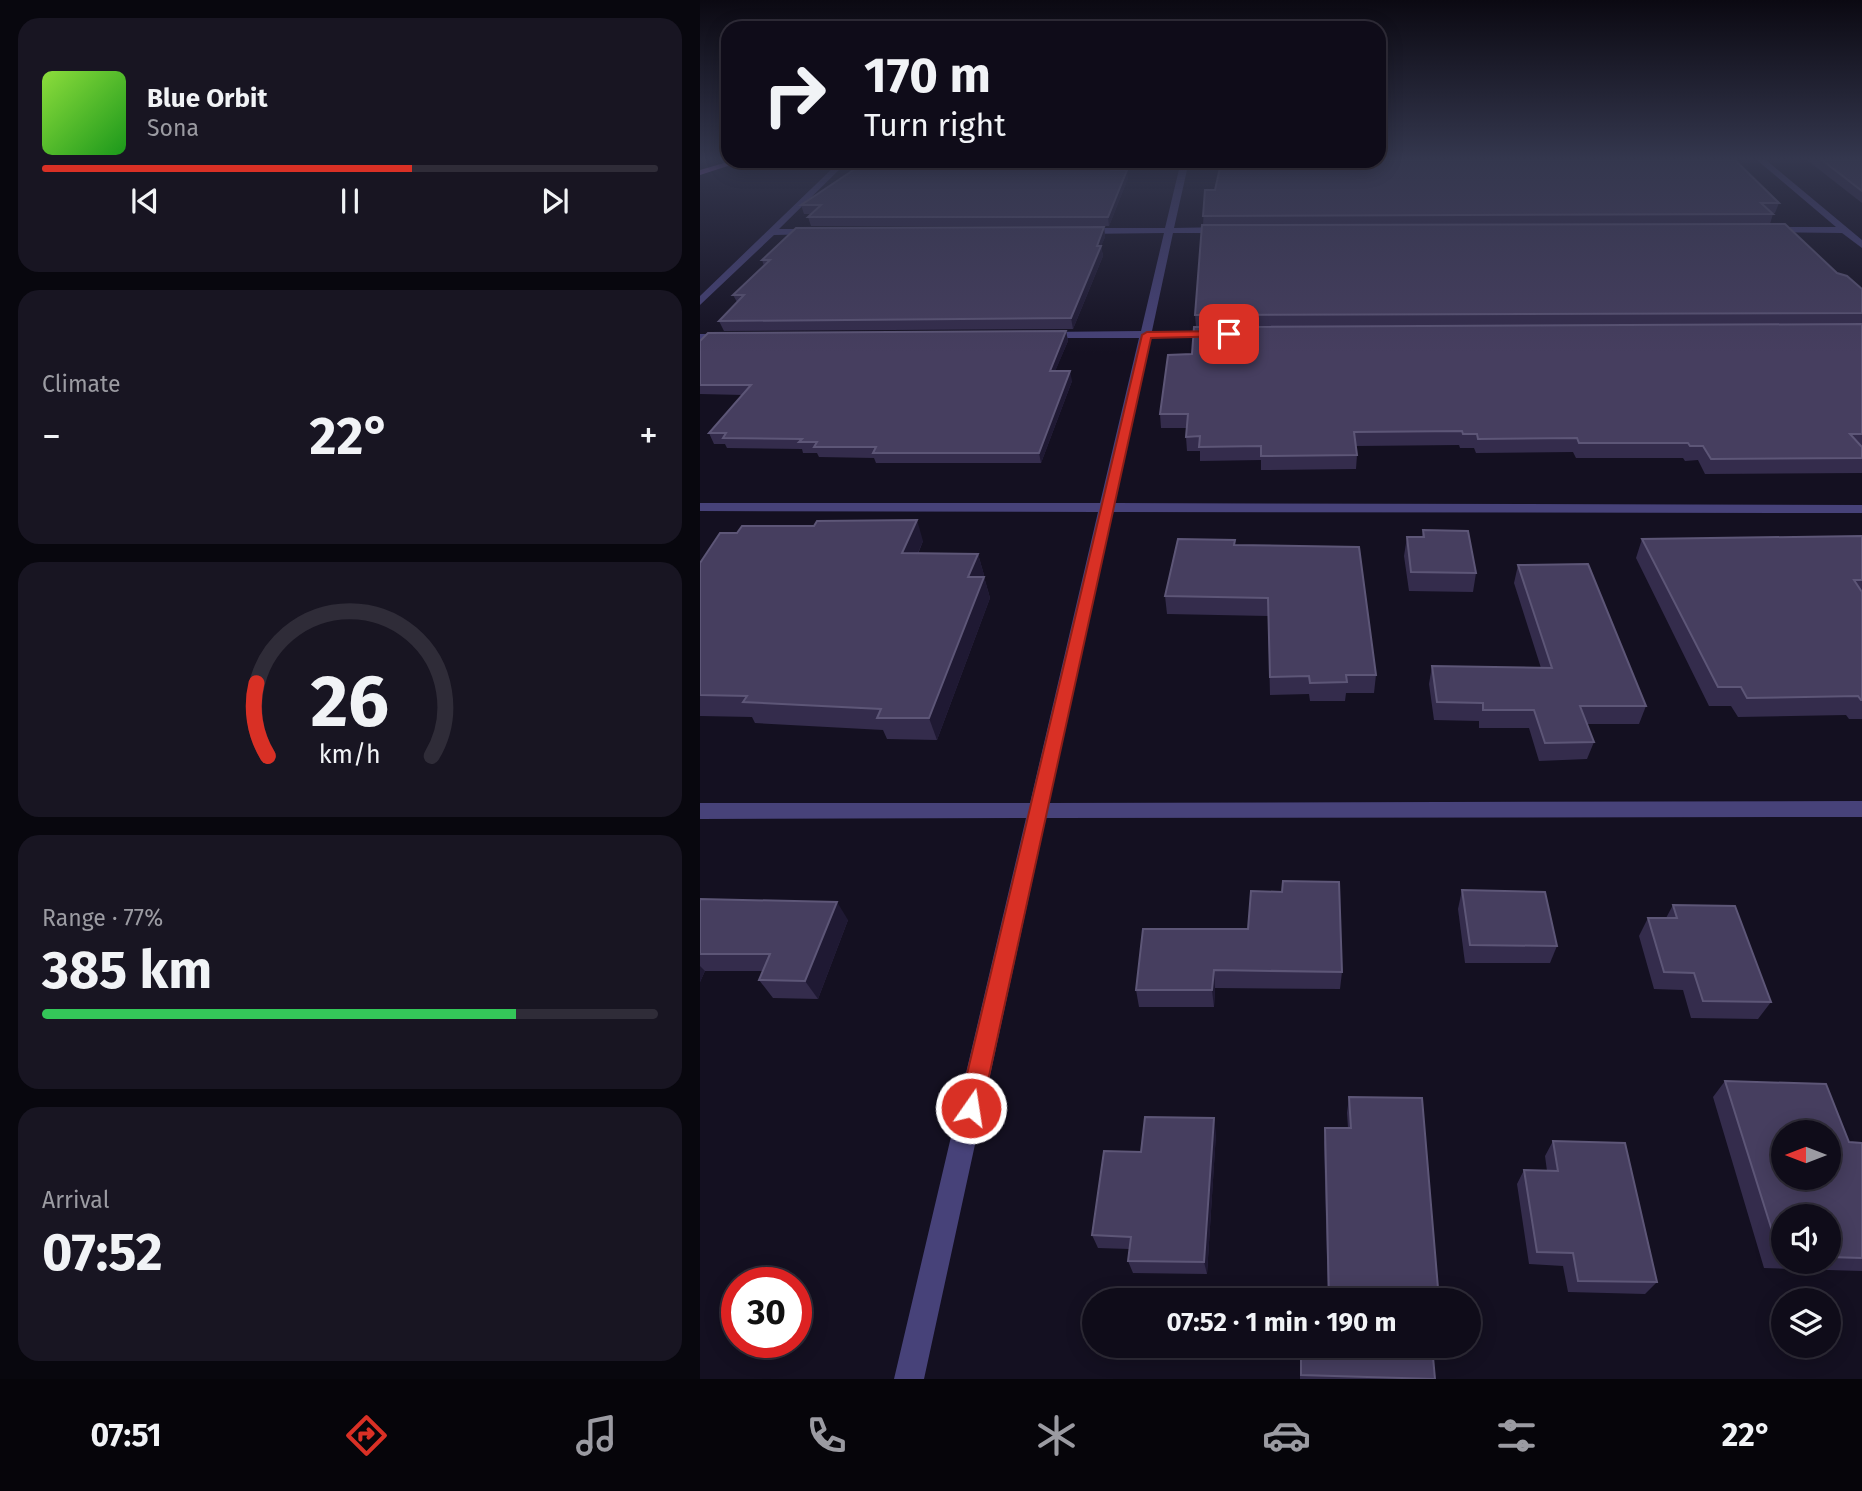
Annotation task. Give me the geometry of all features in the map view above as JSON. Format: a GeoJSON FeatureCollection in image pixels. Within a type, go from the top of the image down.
{"type":"FeatureCollection","features":[{"type":"Feature","properties":{"kind":"street"},"geometry":{"type":"LineString","coordinates":[[700,302],[778,224]]}},
{"type":"Feature","properties":{"kind":"street"},"geometry":{"type":"LineString","coordinates":[[909,1379],[1172,224]]}},
{"type":"Feature","properties":{"kind":"street"},"geometry":{"type":"LineString","coordinates":[[1837,224],[1862,245]]}},
{"type":"Feature","properties":{"kind":"street"},"geometry":{"type":"LineString","coordinates":[[1074,231],[1240,230]]}},
{"type":"Feature","properties":{"kind":"street"},"geometry":{"type":"LineString","coordinates":[[1762,230],[1844,230]]}},
{"type":"Feature","properties":{"kind":"street"},"geometry":{"type":"LineString","coordinates":[[770,232],[825,232]]}},
{"type":"Feature","properties":{"kind":"street"},"geometry":{"type":"LineString","coordinates":[[1035,335],[1229,334]]}},
{"type":"Feature","properties":{"kind":"street"},"geometry":{"type":"LineString","coordinates":[[700,337],[742,337]]}},
{"type":"Feature","properties":{"kind":"street"},"geometry":{"type":"LineString","coordinates":[[700,507],[1862,509]]}},
{"type":"Feature","properties":{"kind":"street"},"geometry":{"type":"LineString","coordinates":[[700,811],[1862,809]]}},
{"type":"Feature","properties":{"kind":"building"},"geometry":{"type":"Polygon","coordinates":[[[1785,224],[1837,273],[1847,276],[1862,289],[1862,313],[1195,315],[1202,225],[1785,224]]]}},
{"type":"Feature","properties":{"kind":"building"},"geometry":{"type":"Polygon","coordinates":[[[1104,227],[1097,246],[1101,246],[1071,318],[719,321],[744,295],[733,295],[770,260],[762,260],[796,228],[1104,227]]]}},
{"type":"Feature","properties":{"kind":"building"},"geometry":{"type":"Polygon","coordinates":[[[1862,324],[1862,434],[1850,434],[1862,447],[1862,458],[1711,459],[1703,446],[1690,446],[1688,443],[1579,443],[1577,438],[1478,439],[1477,434],[1463,434],[1462,431],[1354,432],[1357,455],[1261,456],[1261,446],[1199,447],[1200,436],[1186,437],[1188,414],[1160,414],[1168,355],[1192,354],[1194,327],[1862,324]]]}},
{"type":"Feature","properties":{"kind":"building"},"geometry":{"type":"Polygon","coordinates":[[[1066,331],[1050,371],[1070,371],[1039,453],[873,453],[876,447],[814,447],[817,442],[799,442],[802,439],[723,438],[726,433],[709,433],[751,385],[700,385],[700,341],[708,333],[1066,331]]]}},
{"type":"Feature","properties":{"kind":"building"},"geometry":{"type":"Polygon","coordinates":[[[917,520],[902,553],[978,554],[968,577],[984,577],[929,718],[877,718],[881,709],[743,702],[747,696],[700,695],[700,563],[720,533],[737,533],[742,526],[814,526],[817,521],[917,520]]]}},
{"type":"Feature","properties":{"kind":"building"},"geometry":{"type":"Polygon","coordinates":[[[1423,530],[1468,531],[1476,573],[1411,572],[1407,537],[1424,537],[1423,530]]]}},
{"type":"Feature","properties":{"kind":"building"},"geometry":{"type":"Polygon","coordinates":[[[1862,536],[1862,580],[1854,580],[1862,592],[1862,700],[1858,696],[1747,698],[1741,687],[1718,687],[1642,539],[1862,536]]]}},
{"type":"Feature","properties":{"kind":"building"},"geometry":{"type":"Polygon","coordinates":[[[1178,539],[1235,540],[1234,545],[1359,547],[1376,675],[1346,675],[1347,682],[1310,683],[1309,676],[1270,677],[1268,598],[1165,596],[1178,539]]]}},
{"type":"Feature","properties":{"kind":"building"},"geometry":{"type":"Polygon","coordinates":[[[1588,564],[1646,706],[1580,706],[1594,742],[1545,743],[1534,710],[1483,710],[1483,703],[1437,702],[1432,666],[1552,668],[1518,565],[1588,564]]]}},
{"type":"Feature","properties":{"kind":"building"},"geometry":{"type":"Polygon","coordinates":[[[1283,881],[1339,882],[1342,972],[1214,970],[1212,990],[1136,990],[1143,929],[1248,929],[1251,891],[1282,892],[1283,881]]]}},
{"type":"Feature","properties":{"kind":"building"},"geometry":{"type":"Polygon","coordinates":[[[1462,890],[1545,892],[1557,946],[1470,945],[1462,890]]]}},
{"type":"Feature","properties":{"kind":"building"},"geometry":{"type":"Polygon","coordinates":[[[700,899],[837,902],[805,981],[759,980],[770,954],[700,954],[700,899]]]}},
{"type":"Feature","properties":{"kind":"building"},"geometry":{"type":"Polygon","coordinates":[[[1673,905],[1735,906],[1771,1002],[1703,1001],[1694,973],[1664,972],[1648,918],[1677,918],[1673,905]]]}},
{"type":"Feature","properties":{"kind":"building"},"geometry":{"type":"Polygon","coordinates":[[[1725,1081],[1826,1084],[1840,1120],[1771,1120],[1771,1190],[1841,1190],[1841,1122],[1849,1142],[1862,1143],[1862,1258],[1841,1257],[1841,1204],[1771,1204],[1771,1227],[1725,1081]]]}},
{"type":"Feature","properties":{"kind":"building"},"geometry":{"type":"Polygon","coordinates":[[[1349,1097],[1422,1098],[1438,1288],[1329,1288],[1325,1128],[1351,1128],[1349,1097]]]}},
{"type":"Feature","properties":{"kind":"building"},"geometry":{"type":"Polygon","coordinates":[[[1145,1117],[1214,1118],[1204,1262],[1128,1261],[1131,1237],[1092,1235],[1104,1151],[1141,1152],[1145,1117]]]}},
{"type":"Feature","properties":{"kind":"building"},"geometry":{"type":"Polygon","coordinates":[[[1553,1141],[1625,1143],[1657,1282],[1578,1281],[1573,1253],[1537,1252],[1524,1170],[1558,1171],[1553,1141]]]}},
{"type":"Feature","properties":{"kind":"building"},"geometry":{"type":"Polygon","coordinates":[[[1301,1358],[1433,1358],[1435,1379],[1301,1375],[1301,1358]]]}},
{"type":"Feature","properties":{"kind":"route"},"geometry":{"type":"LineString","coordinates":[[971,1108],[1147,335],[1229,334]]}}]}
